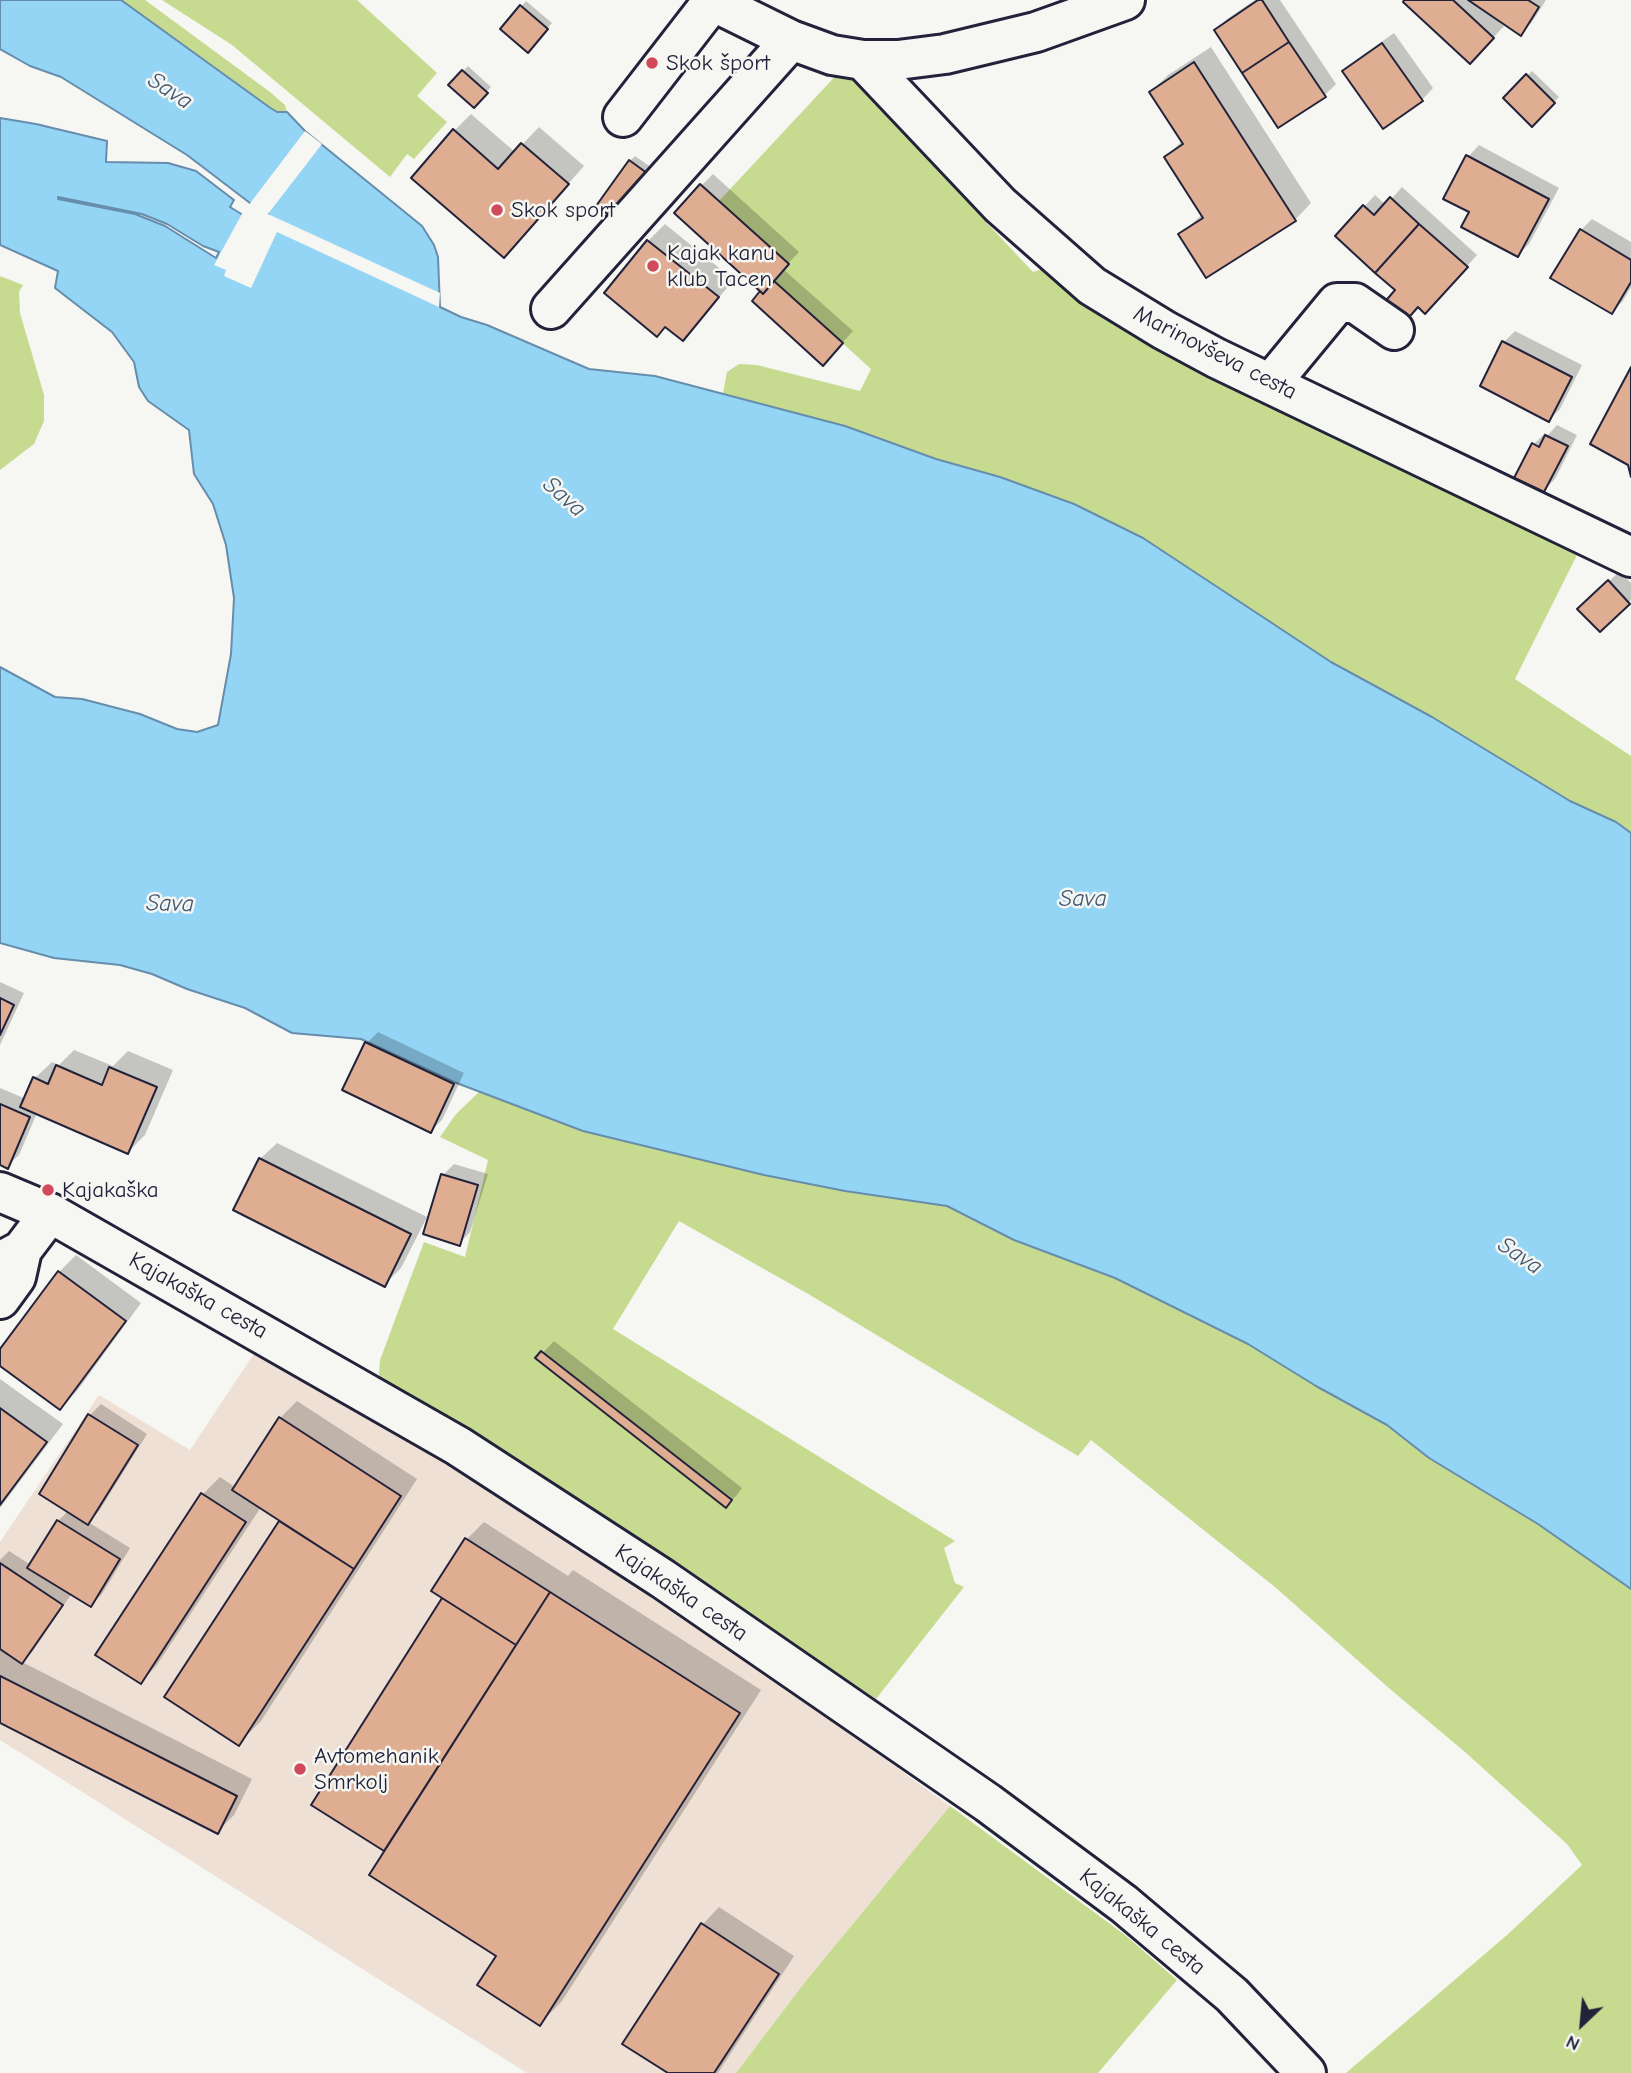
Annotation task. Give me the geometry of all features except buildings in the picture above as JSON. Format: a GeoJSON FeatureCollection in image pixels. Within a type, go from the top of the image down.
{"type":"FeatureCollection","features":[{"type":"Feature","properties":{"kind":"street"},"geometry":{"type":"LineString","coordinates":[[624,117],[711,1],[792,40],[832,55],[863,60],[898,60],[945,54],[1037,32],[1125,0]]}},
{"type":"Feature","properties":{"kind":"street"},"geometry":{"type":"LineString","coordinates":[[551,309],[792,40]]}},
{"type":"Feature","properties":{"kind":"street","name":"Marinovševa cesta"},"geometry":{"type":"LineString","coordinates":[[863,60],[1000,205],[1092,286],[1164,330],[1631,557]]}},
{"type":"Feature","properties":{"kind":"street"},"geometry":{"type":"LineString","coordinates":[[1271,383],[1337,303],[1355,303],[1394,330]]}},
{"type":"Feature","properties":{"kind":"street","name":"Kajakaška cesta"},"geometry":{"type":"LineString","coordinates":[[0,1192],[50,1213],[458,1446],[663,1579],[988,1803],[1124,1904],[1232,1995],[1306,2073]]}},
{"type":"Feature","properties":{"kind":"street"},"geometry":{"type":"LineString","coordinates":[[0,1298],[16,1277],[11,1256],[50,1213]]}},
{"type":"Feature","properties":{"kind":"shaded area"},"geometry":{"type":"Polygon","coordinates":[[[257,1349],[364,1410],[601,1555],[950,1806],[805,1982],[736,2073],[527,2073],[0,1740],[0,1542],[99,1395],[190,1450],[257,1349]]]}},
{"type":"Feature","properties":{"kind":"green space"},"geometry":{"type":"Polygon","coordinates":[[[121,0],[145,0],[270,92],[285,105],[287,112],[276,112],[121,0]]]}},
{"type":"Feature","properties":{"kind":"green space"},"geometry":{"type":"Polygon","coordinates":[[[162,0],[357,0],[437,73],[417,96],[447,122],[414,159],[407,154],[390,177],[232,45],[162,0]]]}},
{"type":"Feature","properties":{"kind":"green space"},"geometry":{"type":"Polygon","coordinates":[[[842,69],[1033,272],[1042,269],[1103,312],[1582,545],[1515,679],[1631,756],[1631,833],[1616,822],[1570,801],[1432,717],[1331,662],[1143,538],[1074,504],[845,426],[723,393],[727,372],[739,364],[757,365],[860,391],[871,369],[774,281],[789,264],[719,201],[842,69]]]}},
{"type":"Feature","properties":{"kind":"green space"},"geometry":{"type":"Polygon","coordinates":[[[0,276],[23,285],[19,292],[20,313],[44,395],[44,421],[34,444],[0,470],[0,276]]]}},
{"type":"Feature","properties":{"kind":"green space"},"geometry":{"type":"Polygon","coordinates":[[[480,1091],[583,1131],[764,1175],[845,1191],[947,1206],[1014,1240],[1115,1278],[1248,1344],[1387,1425],[1429,1458],[1538,1524],[1631,1589],[1631,2073],[1346,2073],[1507,1935],[1582,1865],[1567,1844],[1275,1587],[1091,1440],[1078,1456],[810,1295],[679,1221],[613,1329],[955,1541],[944,1548],[955,1583],[964,1587],[876,1699],[520,1463],[381,1383],[380,1360],[424,1242],[465,1257],[488,1160],[440,1137],[456,1114],[480,1091]]]}},
{"type":"Feature","properties":{"kind":"green space"},"geometry":{"type":"Polygon","coordinates":[[[950,1806],[1125,1935],[1177,1980],[1098,2073],[736,2073],[805,1982],[950,1806]]]}},
{"type":"Feature","properties":{"kind":"water","name":"Sava"},"geometry":{"type":"Polygon","coordinates":[[[0,0],[121,0],[269,107],[277,112],[287,112],[305,131],[422,226],[438,257],[440,307],[589,369],[655,376],[845,426],[1074,504],[1143,538],[1331,662],[1432,717],[1570,801],[1616,822],[1631,833],[1631,1589],[1538,1524],[1429,1458],[1387,1425],[1248,1344],[1115,1278],[1014,1240],[947,1206],[845,1191],[764,1175],[583,1131],[454,1082],[361,1039],[292,1033],[245,1008],[152,974],[120,965],[54,958],[0,943],[0,667],[55,697],[82,699],[140,714],[177,729],[197,732],[218,725],[231,654],[234,598],[226,545],[213,504],[194,474],[189,430],[148,401],[139,387],[134,362],[112,332],[55,288],[58,271],[0,245],[0,118],[107,141],[106,162],[168,163],[196,171],[234,200],[230,207],[275,231],[268,213],[250,203],[187,155],[61,77],[30,66],[0,49],[0,0]],[[58,197],[135,214],[165,226],[216,258],[219,252],[142,214],[58,197]]]}},
{"type":"Feature","properties":{"kind":"pier"},"geometry":{"type":"Polygon","coordinates":[[[305,131],[322,144],[268,214],[440,293],[439,307],[277,232],[251,288],[224,276],[226,270],[214,265],[243,212],[269,225],[265,216],[248,206],[305,131]]]}},
{"type":"Feature","properties":{"kind":"place","name":"Skok šport"},"geometry":{"type":"Point","coordinates":[652,63]}},
{"type":"Feature","properties":{"kind":"place","name":"Skok sport"},"geometry":{"type":"Point","coordinates":[497,210]}},
{"type":"Feature","properties":{"kind":"place","name":"Kajak kanu klub Tacen"},"geometry":{"type":"Point","coordinates":[653,266]}},
{"type":"Feature","properties":{"kind":"place","name":"Kajakaška"},"geometry":{"type":"Point","coordinates":[48,1190]}},
{"type":"Feature","properties":{"kind":"place","name":"Avtomehanik Smrkolj"},"geometry":{"type":"Point","coordinates":[300,1769]}}]}
